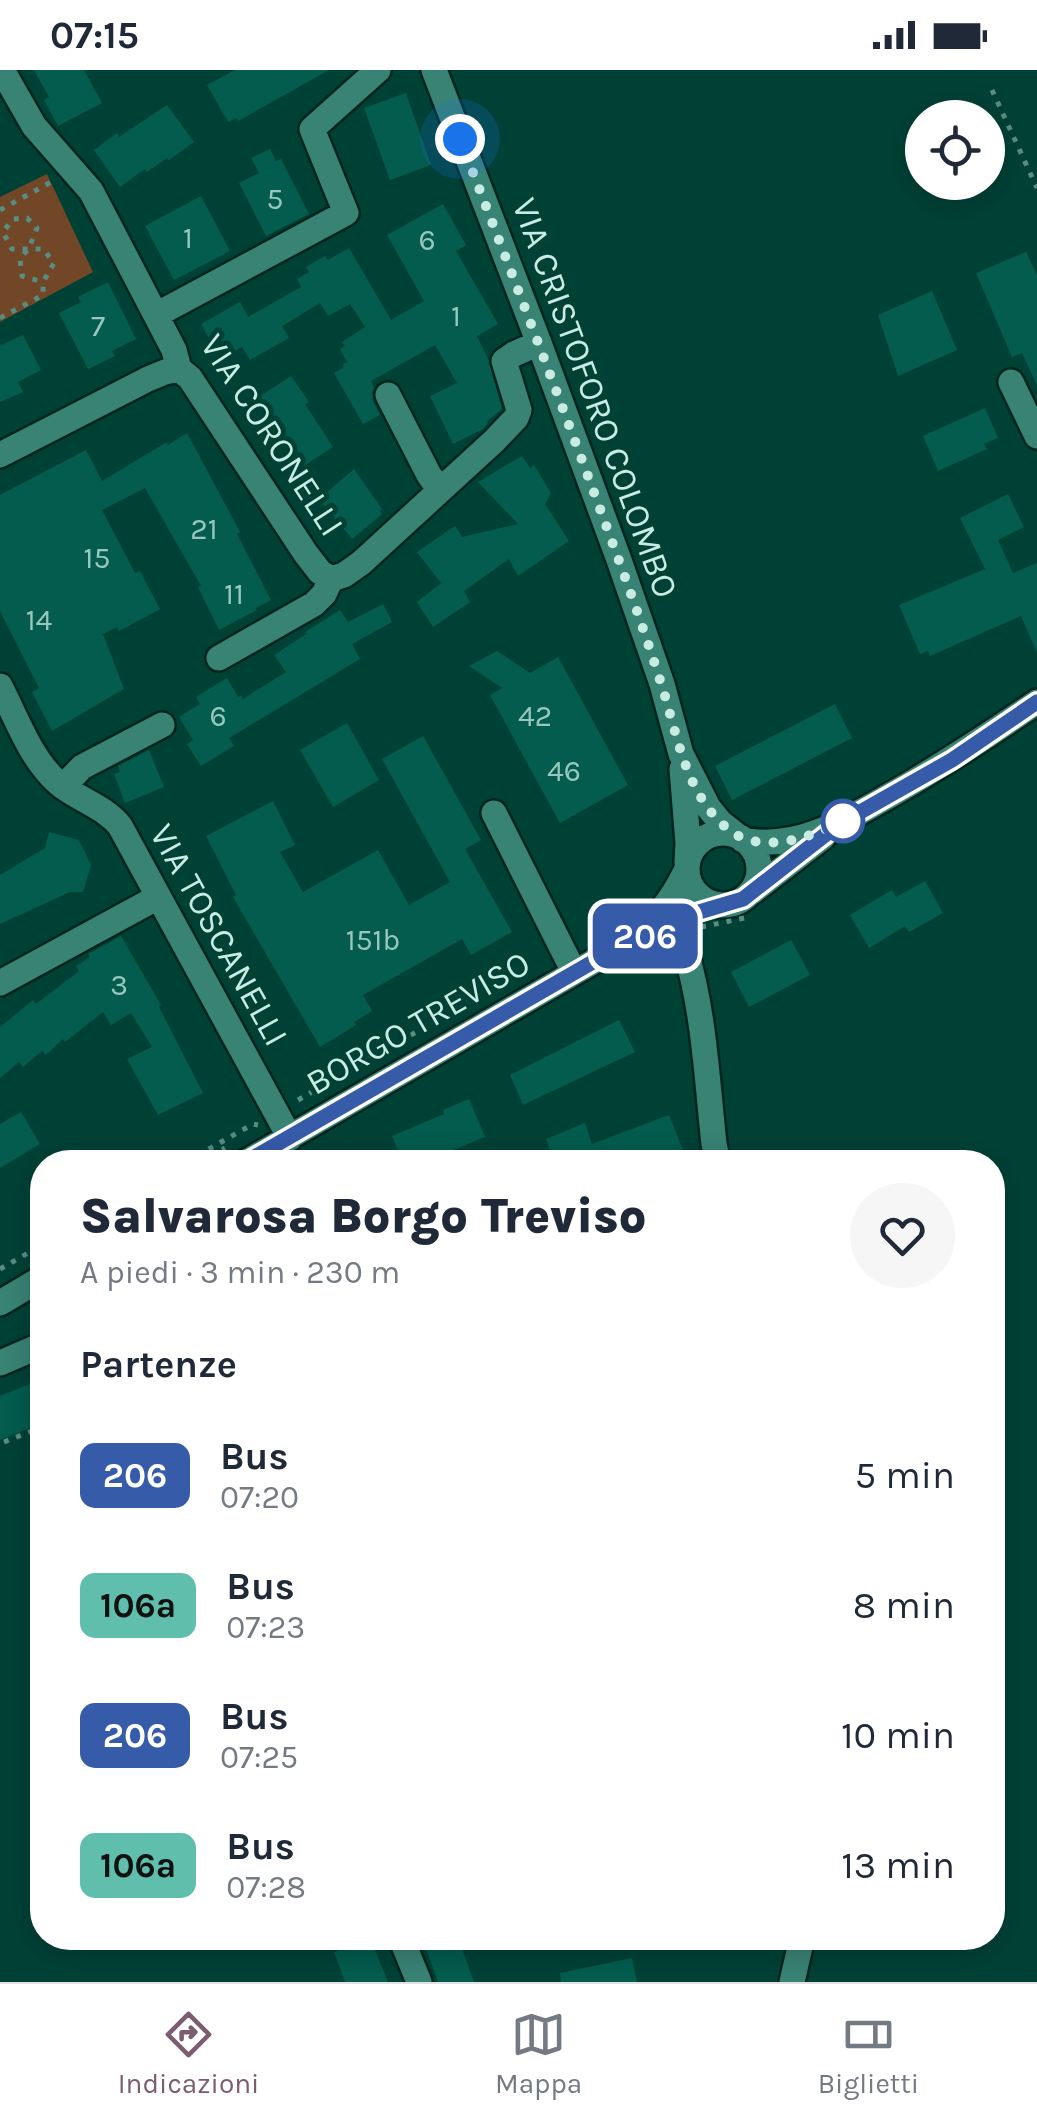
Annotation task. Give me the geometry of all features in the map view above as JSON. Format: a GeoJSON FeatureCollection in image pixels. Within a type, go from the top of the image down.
{"type":"FeatureCollection","features":[{"type":"Feature","properties":{"kind":"street","name":"VIA CORONELLI"},"geometry":{"type":"LineString","coordinates":[[2,70],[34,126],[91,191],[156,314],[180,369],[190,378],[306,554],[331,579]]}},
{"type":"Feature","properties":{"kind":"street"},"geometry":{"type":"LineString","coordinates":[[156,314],[346,213],[312,129],[378,70]]}},
{"type":"Feature","properties":{"kind":"street","name":"VIA CRISTOFORO COLOMBO"},"geometry":{"type":"LineString","coordinates":[[434,70],[651,651],[681,754],[708,807],[741,838]]}},
{"type":"Feature","properties":{"kind":"street"},"geometry":{"type":"LineString","coordinates":[[219,658],[314,604],[331,579],[361,563],[516,418],[518,406],[504,361],[539,344]]}},
{"type":"Feature","properties":{"kind":"street"},"geometry":{"type":"LineString","coordinates":[[0,455],[148,379],[180,369]]}},
{"type":"Feature","properties":{"kind":"street"},"geometry":{"type":"LineString","coordinates":[[1011,382],[1037,436]]}},
{"type":"Feature","properties":{"kind":"street"},"geometry":{"type":"LineString","coordinates":[[388,396],[440,490]]}},
{"type":"Feature","properties":{"kind":"street","name":"VIA TOSCANELLI"},"geometry":{"type":"LineString","coordinates":[[0,686],[49,775],[116,820],[290,1138]]}},
{"type":"Feature","properties":{"kind":"street","name":"BORGO TREVISO"},"geometry":{"type":"LineString","coordinates":[[268,1150],[574,972],[622,933],[672,913],[699,912],[739,900],[839,824],[952,760],[1037,702]]}},
{"type":"Feature","properties":{"kind":"street"},"geometry":{"type":"LineString","coordinates":[[63,787],[82,767],[162,725]]}},
{"type":"Feature","properties":{"kind":"street","name":"VIA CRISTOFORO COLOMBO"},"geometry":{"type":"LineString","coordinates":[[681,754],[686,867]]}},
{"type":"Feature","properties":{"kind":"street"},"geometry":{"type":"LineString","coordinates":[[494,813],[533,872],[574,972]]}},
{"type":"Feature","properties":{"kind":"street","name":"BORGO TREVISO"},"geometry":{"type":"LineString","coordinates":[[686,867],[691,851],[710,835],[722,833],[779,842],[839,824]]}},
{"type":"Feature","properties":{"kind":"street"},"geometry":{"type":"LineString","coordinates":[[686,867],[690,886],[697,895],[711,903],[739,900],[755,888],[760,868],[755,852],[741,838]]}},
{"type":"Feature","properties":{"kind":"street"},"geometry":{"type":"LineString","coordinates":[[686,867],[672,913],[697,991],[715,1150]]}},
{"type":"Feature","properties":{"kind":"street"},"geometry":{"type":"LineString","coordinates":[[0,983],[158,898]]}},
{"type":"Feature","properties":{"kind":"street"},"geometry":{"type":"LineString","coordinates":[[0,1303],[30,1285]]}},
{"type":"Feature","properties":{"kind":"street"},"geometry":{"type":"LineString","coordinates":[[0,1363],[30,1350]]}},
{"type":"Feature","properties":{"kind":"street"},"geometry":{"type":"LineString","coordinates":[[406,1950],[419,1982]]}},
{"type":"Feature","properties":{"kind":"street"},"geometry":{"type":"LineString","coordinates":[[792,1982],[799,1950]]}},
{"type":"Feature","properties":{"kind":"path"},"geometry":{"type":"LineString","coordinates":[[992,90],[1037,188]]}},
{"type":"Feature","properties":{"kind":"path"},"geometry":{"type":"LineString","coordinates":[[0,210],[51,182]]}},
{"type":"Feature","properties":{"kind":"path"},"geometry":{"type":"LineString","coordinates":[[0,318],[43,295],[43,282],[54,263],[44,249],[30,248],[12,249],[3,232],[13,219],[28,218],[38,228],[30,248],[20,259],[22,276],[43,282]]}},
{"type":"Feature","properties":{"kind":"path"},"geometry":{"type":"LineString","coordinates":[[622,933],[596,933],[624,912]]}},
{"type":"Feature","properties":{"kind":"path"},"geometry":{"type":"LineString","coordinates":[[295,1105],[299,1098],[470,1001]]}},
{"type":"Feature","properties":{"kind":"path"},"geometry":{"type":"LineString","coordinates":[[207,1150],[253,1124],[260,1125]]}},
{"type":"Feature","properties":{"kind":"path"},"geometry":{"type":"LineString","coordinates":[[0,1269],[30,1253]]}},
{"type":"Feature","properties":{"kind":"path"},"geometry":{"type":"LineString","coordinates":[[4,1442],[30,1432]]}},
{"type":"Feature","properties":{"kind":"shaded area"},"geometry":{"type":"Polygon","coordinates":[[[47,174],[93,272],[0,322],[0,197],[47,174]]]}},
{"type":"Feature","properties":{"kind":"building"},"geometry":{"type":"Polygon","coordinates":[[[34,70],[84,70],[102,103],[58,126],[44,100],[49,97],[34,70]]]}},
{"type":"Feature","properties":{"kind":"building"},"geometry":{"type":"Polygon","coordinates":[[[235,70],[329,70],[238,121],[237,118],[228,122],[207,85],[235,70]]]}},
{"type":"Feature","properties":{"kind":"building"},"geometry":{"type":"Polygon","coordinates":[[[406,93],[431,165],[390,180],[364,108],[406,93]]]}},
{"type":"Feature","properties":{"kind":"building"},"geometry":{"type":"Polygon","coordinates":[[[167,105],[194,142],[120,187],[94,150],[167,105]]]}},
{"type":"Feature","properties":{"kind":"building"},"geometry":{"type":"Polygon","coordinates":[[[270,149],[276,161],[281,159],[309,214],[266,236],[239,183],[259,173],[251,158],[270,149]]]}},
{"type":"Feature","properties":{"kind":"building"},"geometry":{"type":"Polygon","coordinates":[[[201,196],[230,251],[174,280],[145,226],[201,196]]]}},
{"type":"Feature","properties":{"kind":"building"},"geometry":{"type":"Polygon","coordinates":[[[443,204],[466,245],[456,251],[498,324],[477,336],[502,409],[483,429],[453,444],[430,396],[457,383],[435,345],[371,381],[373,402],[380,415],[363,424],[334,373],[347,362],[340,349],[345,346],[342,342],[365,327],[350,304],[328,316],[320,303],[282,326],[289,338],[250,360],[242,347],[220,359],[201,324],[240,302],[248,317],[301,287],[297,279],[309,272],[306,267],[349,248],[391,320],[424,301],[387,235],[443,204]]]}},
{"type":"Feature","properties":{"kind":"building"},"geometry":{"type":"Polygon","coordinates":[[[1026,252],[1037,275],[1037,385],[1022,353],[1012,357],[976,273],[1026,252]]]}},
{"type":"Feature","properties":{"kind":"building"},"geometry":{"type":"Polygon","coordinates":[[[108,282],[136,339],[112,351],[115,356],[88,369],[59,313],[81,302],[78,297],[108,282]]]}},
{"type":"Feature","properties":{"kind":"building"},"geometry":{"type":"Polygon","coordinates":[[[932,291],[957,350],[898,376],[878,315],[932,291]]]}},
{"type":"Feature","properties":{"kind":"building"},"geometry":{"type":"Polygon","coordinates":[[[23,335],[41,370],[18,382],[23,392],[0,402],[0,343],[23,335]]]}},
{"type":"Feature","properties":{"kind":"building"},"geometry":{"type":"Polygon","coordinates":[[[291,376],[333,447],[299,469],[268,423],[272,420],[257,398],[291,376]]]}},
{"type":"Feature","properties":{"kind":"building"},"geometry":{"type":"Polygon","coordinates":[[[985,408],[998,438],[984,444],[987,449],[938,471],[923,436],[985,408]]]}},
{"type":"Feature","properties":{"kind":"building"},"geometry":{"type":"Polygon","coordinates":[[[187,433],[271,600],[219,630],[198,587],[201,586],[145,488],[102,510],[135,573],[140,571],[160,609],[119,631],[117,627],[103,634],[124,689],[52,731],[32,692],[39,688],[0,611],[0,495],[86,450],[102,481],[187,433]]]}},
{"type":"Feature","properties":{"kind":"building"},"geometry":{"type":"Polygon","coordinates":[[[522,456],[530,468],[534,465],[551,493],[545,504],[569,541],[518,576],[509,559],[464,591],[470,602],[433,627],[417,602],[441,583],[417,552],[455,526],[462,537],[518,524],[478,482],[522,456]]]}},
{"type":"Feature","properties":{"kind":"building"},"geometry":{"type":"Polygon","coordinates":[[[354,469],[382,514],[352,539],[319,499],[354,469]]]}},
{"type":"Feature","properties":{"kind":"building"},"geometry":{"type":"Polygon","coordinates":[[[1008,494],[1024,527],[998,540],[1013,573],[1037,563],[1037,653],[1021,616],[930,656],[928,651],[920,654],[899,605],[985,569],[960,518],[1008,494]]]}},
{"type":"Feature","properties":{"kind":"building"},"geometry":{"type":"Polygon","coordinates":[[[383,604],[392,622],[352,644],[360,659],[229,738],[234,746],[201,766],[187,744],[193,740],[179,717],[200,704],[196,697],[227,678],[243,699],[286,672],[274,655],[305,632],[340,610],[348,622],[383,604]]]}},
{"type":"Feature","properties":{"kind":"building"},"geometry":{"type":"Polygon","coordinates":[[[497,651],[530,673],[558,657],[628,785],[560,823],[490,695],[502,688],[469,666],[497,651]]]}},
{"type":"Feature","properties":{"kind":"building"},"geometry":{"type":"Polygon","coordinates":[[[835,704],[852,738],[732,800],[715,766],[835,704]]]}},
{"type":"Feature","properties":{"kind":"building"},"geometry":{"type":"Polygon","coordinates":[[[347,723],[379,780],[333,807],[300,750],[347,723]]]}},
{"type":"Feature","properties":{"kind":"building"},"geometry":{"type":"Polygon","coordinates":[[[423,736],[481,840],[465,849],[512,932],[471,955],[462,939],[363,995],[372,1011],[320,1047],[233,897],[236,895],[206,836],[273,801],[295,845],[280,852],[303,892],[378,850],[409,905],[450,882],[382,759],[423,736]]]}},
{"type":"Feature","properties":{"kind":"building"},"geometry":{"type":"Polygon","coordinates":[[[149,750],[164,787],[125,803],[114,774],[120,772],[118,766],[149,750]]]}},
{"type":"Feature","properties":{"kind":"building"},"geometry":{"type":"Polygon","coordinates":[[[49,832],[79,840],[91,865],[83,892],[70,892],[0,924],[0,875],[45,848],[49,832]]]}},
{"type":"Feature","properties":{"kind":"building"},"geometry":{"type":"Polygon","coordinates":[[[925,881],[943,913],[909,932],[905,926],[869,948],[850,915],[892,890],[896,897],[925,881]]]}},
{"type":"Feature","properties":{"kind":"building"},"geometry":{"type":"Polygon","coordinates":[[[121,936],[161,1005],[203,1093],[158,1115],[127,1059],[152,1047],[131,1013],[111,1025],[103,1012],[46,1055],[42,1051],[23,1067],[19,1062],[0,1078],[0,1027],[79,971],[76,966],[90,957],[88,954],[121,936]]]}},
{"type":"Feature","properties":{"kind":"building"},"geometry":{"type":"Polygon","coordinates":[[[791,940],[810,975],[749,1007],[731,972],[791,940]]]}},
{"type":"Feature","properties":{"kind":"building"},"geometry":{"type":"Polygon","coordinates":[[[619,1020],[635,1052],[523,1105],[510,1075],[619,1020]]]}},
{"type":"Feature","properties":{"kind":"building"},"geometry":{"type":"Polygon","coordinates":[[[469,1099],[485,1137],[453,1150],[398,1150],[392,1136],[444,1114],[443,1110],[469,1099]]]}},
{"type":"Feature","properties":{"kind":"building"},"geometry":{"type":"Polygon","coordinates":[[[21,1112],[40,1144],[0,1168],[0,1124],[21,1112]]]}},
{"type":"Feature","properties":{"kind":"building"},"geometry":{"type":"Polygon","coordinates":[[[669,1115],[683,1150],[549,1150],[546,1139],[585,1123],[592,1144],[669,1115]]]}},
{"type":"Feature","properties":{"kind":"building"},"geometry":{"type":"Polygon","coordinates":[[[30,1384],[30,1428],[0,1440],[0,1396],[30,1384]]]}},
{"type":"Feature","properties":{"kind":"building"},"geometry":{"type":"Polygon","coordinates":[[[375,1950],[388,1982],[345,1982],[334,1952],[375,1950]]]}},
{"type":"Feature","properties":{"kind":"building"},"geometry":{"type":"Polygon","coordinates":[[[426,1950],[462,1950],[474,1982],[438,1982],[426,1950]]]}},
{"type":"Feature","properties":{"kind":"building"},"geometry":{"type":"Polygon","coordinates":[[[632,1958],[637,1982],[561,1982],[560,1973],[632,1958]]]}},
{"type":"Feature","properties":{"kind":"bus line","name":"206"},"geometry":{"type":"LineString","coordinates":[[267,1150],[624,944],[699,912],[743,899],[839,824],[952,760],[1037,702]]}},
{"type":"Feature","properties":{"kind":"route"},"geometry":{"type":"LineString","coordinates":[[460,139],[619,560],[662,684],[681,754],[698,790],[724,826],[743,840],[779,842],[843,821]]}}]}
